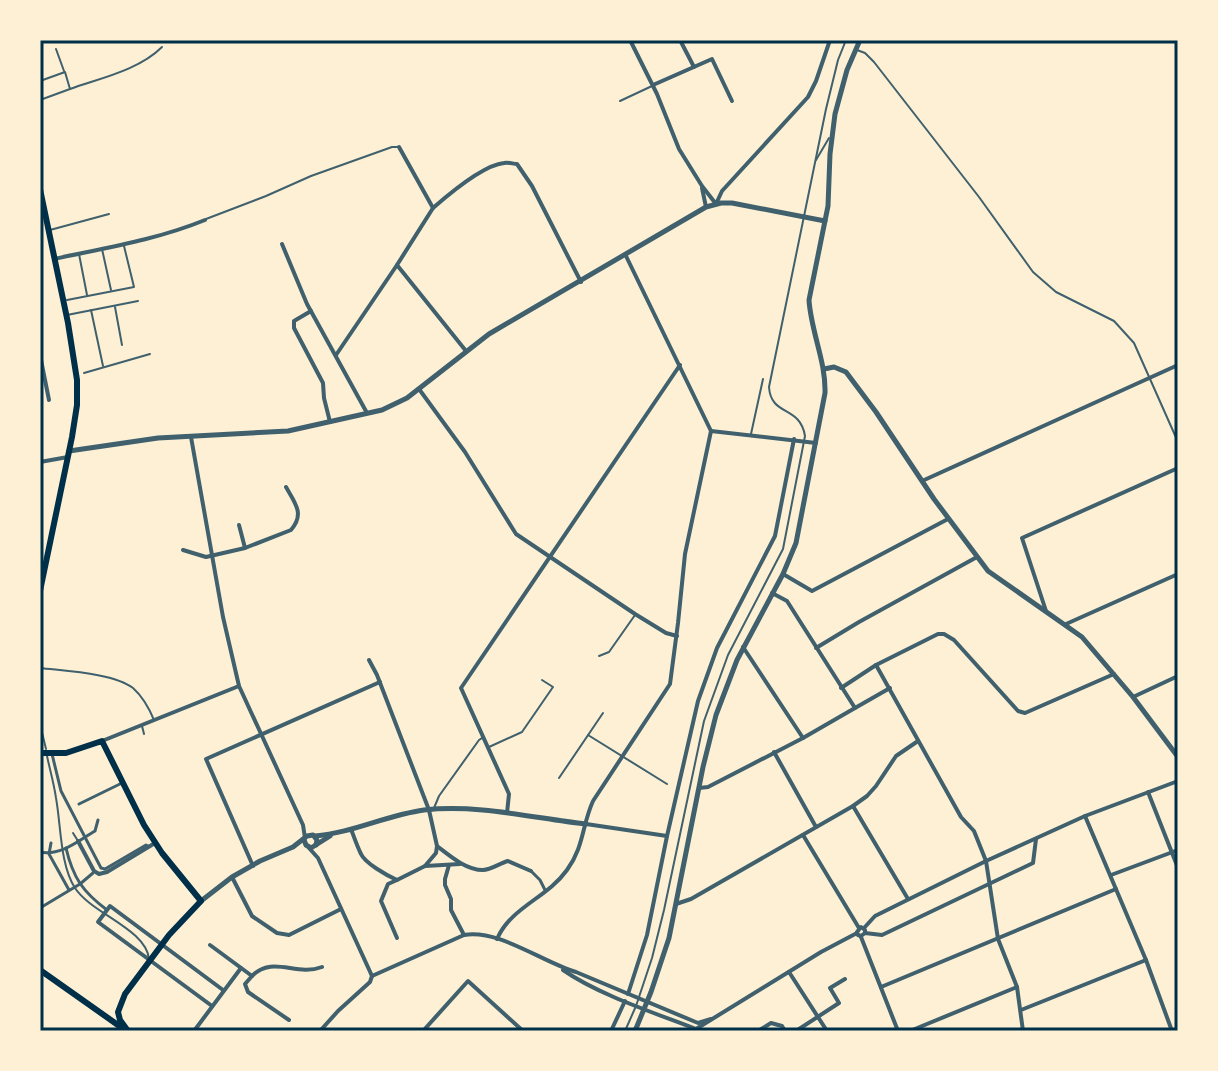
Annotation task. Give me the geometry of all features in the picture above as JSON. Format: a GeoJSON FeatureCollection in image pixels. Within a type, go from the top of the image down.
{"type":"FeatureCollection","features":[{"type":"Feature","properties":{"kind":"main road"},"geometry":{"type":"LineString","coordinates":[[40,189],[77,380],[77,405],[69,454],[40,591]]}},
{"type":"Feature","properties":{"kind":"main road"},"geometry":{"type":"LineString","coordinates":[[46,753],[74,751],[102,741],[152,845],[201,901],[162,944],[125,994],[119,1016],[128,1031]]}},
{"type":"Feature","properties":{"kind":"main road"},"geometry":{"type":"LineString","coordinates":[[40,970],[128,1031]]}},
{"type":"Feature","properties":{"kind":"main road"},"geometry":{"type":"LineString","coordinates":[[99,1011],[119,1008]]}},
{"type":"Feature","properties":{"kind":"street"},"geometry":{"type":"LineString","coordinates":[[630,40],[653,85],[679,149],[716,204]]}},
{"type":"Feature","properties":{"kind":"street"},"geometry":{"type":"LineString","coordinates":[[680,40],[694,67]]}},
{"type":"Feature","properties":{"kind":"street"},"geometry":{"type":"LineString","coordinates":[[716,204],[722,191],[808,97],[830,40]]}},
{"type":"Feature","properties":{"kind":"street"},"geometry":{"type":"LineString","coordinates":[[635,1031],[665,953],[716,715],[730,674],[796,543],[825,393],[824,369],[809,300],[829,194],[832,133],[841,88],[860,40]]}},
{"type":"Feature","properties":{"kind":"street"},"geometry":{"type":"LineString","coordinates":[[653,85],[712,59],[732,101]]}},
{"type":"Feature","properties":{"kind":"street"},"geometry":{"type":"LineString","coordinates":[[399,147],[433,208]]}},
{"type":"Feature","properties":{"kind":"street"},"geometry":{"type":"LineString","coordinates":[[336,355],[433,208],[450,192],[503,163],[517,164],[522,169],[581,282]]}},
{"type":"Feature","properties":{"kind":"street"},"geometry":{"type":"LineString","coordinates":[[702,186],[706,207]]}},
{"type":"Feature","properties":{"kind":"street"},"geometry":{"type":"LineString","coordinates":[[40,462],[158,438],[272,433],[395,405],[489,334],[706,207],[732,203],[825,221]]}},
{"type":"Feature","properties":{"kind":"street"},"geometry":{"type":"LineString","coordinates":[[54,259],[124,245],[205,220]]}},
{"type":"Feature","properties":{"kind":"street"},"geometry":{"type":"LineString","coordinates":[[282,244],[311,311],[367,413]]}},
{"type":"Feature","properties":{"kind":"street"},"geometry":{"type":"LineString","coordinates":[[497,939],[517,913],[561,878],[575,858],[593,801],[670,684],[685,554],[711,431],[626,256]]}},
{"type":"Feature","properties":{"kind":"street"},"geometry":{"type":"LineString","coordinates":[[397,265],[466,351]]}},
{"type":"Feature","properties":{"kind":"street"},"geometry":{"type":"LineString","coordinates":[[311,311],[294,321],[294,328],[323,383],[330,422]]}},
{"type":"Feature","properties":{"kind":"street"},"geometry":{"type":"LineString","coordinates":[[40,355],[49,400]]}},
{"type":"Feature","properties":{"kind":"street"},"geometry":{"type":"LineString","coordinates":[[507,813],[509,794],[461,688],[680,365]]}},
{"type":"Feature","properties":{"kind":"street"},"geometry":{"type":"LineString","coordinates":[[922,481],[1178,365]]}},
{"type":"Feature","properties":{"kind":"street"},"geometry":{"type":"LineString","coordinates":[[824,369],[834,367],[846,372],[977,557],[996,578],[1087,641],[1178,757]]}},
{"type":"Feature","properties":{"kind":"street"},"geometry":{"type":"LineString","coordinates":[[419,389],[465,452],[513,530],[635,614],[666,633],[677,636]]}},
{"type":"Feature","properties":{"kind":"street"},"geometry":{"type":"LineString","coordinates":[[711,431],[816,443]]}},
{"type":"Feature","properties":{"kind":"street"},"geometry":{"type":"LineString","coordinates":[[191,437],[223,617],[239,686],[303,825],[305,839],[318,858],[372,976],[370,982],[320,1031]]}},
{"type":"Feature","properties":{"kind":"street"},"geometry":{"type":"LineString","coordinates":[[628,994],[647,935],[698,701],[717,648],[775,536],[794,439]]}},
{"type":"Feature","properties":{"kind":"street"},"geometry":{"type":"LineString","coordinates":[[1046,611],[1022,538],[1178,468]]}},
{"type":"Feature","properties":{"kind":"street"},"geometry":{"type":"LineString","coordinates":[[183,550],[202,557],[212,556],[245,548],[291,530],[299,515],[286,487]]}},
{"type":"Feature","properties":{"kind":"street"},"geometry":{"type":"LineString","coordinates":[[783,574],[812,591],[948,519]]}},
{"type":"Feature","properties":{"kind":"street"},"geometry":{"type":"LineString","coordinates":[[239,525],[245,548]]}},
{"type":"Feature","properties":{"kind":"street"},"geometry":{"type":"LineString","coordinates":[[816,648],[977,557]]}},
{"type":"Feature","properties":{"kind":"street"},"geometry":{"type":"LineString","coordinates":[[1066,624],[1178,574]]}},
{"type":"Feature","properties":{"kind":"street"},"geometry":{"type":"LineString","coordinates":[[772,593],[787,601],[855,708]]}},
{"type":"Feature","properties":{"kind":"street"},"geometry":{"type":"LineString","coordinates":[[841,688],[876,665],[938,634],[954,640],[1018,711],[1025,713],[1114,674]]}},
{"type":"Feature","properties":{"kind":"street"},"geometry":{"type":"LineString","coordinates":[[743,647],[803,738]]}},
{"type":"Feature","properties":{"kind":"street"},"geometry":{"type":"LineString","coordinates":[[369,660],[431,810],[437,846],[436,853],[425,866],[388,884],[381,901],[397,938]]}},
{"type":"Feature","properties":{"kind":"street"},"geometry":{"type":"LineString","coordinates":[[876,665],[961,817],[974,831],[986,861],[998,939],[1017,987],[1023,1031]]}},
{"type":"Feature","properties":{"kind":"street"},"geometry":{"type":"LineString","coordinates":[[1133,697],[1178,676]]}},
{"type":"Feature","properties":{"kind":"street"},"geometry":{"type":"LineString","coordinates":[[253,866],[206,759],[380,682]]}},
{"type":"Feature","properties":{"kind":"street"},"geometry":{"type":"LineString","coordinates":[[102,741],[239,686]]}},
{"type":"Feature","properties":{"kind":"street"},"geometry":{"type":"LineString","coordinates":[[699,788],[708,787],[803,738],[890,688]]}},
{"type":"Feature","properties":{"kind":"street"},"geometry":{"type":"LineString","coordinates":[[676,904],[691,899],[853,806],[876,786],[896,756],[918,741]]}},
{"type":"Feature","properties":{"kind":"street"},"geometry":{"type":"LineString","coordinates":[[774,752],[816,827]]}},
{"type":"Feature","properties":{"kind":"street"},"geometry":{"type":"LineString","coordinates":[[46,753],[61,791],[101,868],[104,870],[146,845],[152,845]]}},
{"type":"Feature","properties":{"kind":"street"},"geometry":{"type":"LineString","coordinates":[[372,976],[464,935],[479,934],[497,939],[645,1010],[696,1029],[861,932],[875,916],[908,899],[1085,816],[1178,781]]}},
{"type":"Feature","properties":{"kind":"street"},"geometry":{"type":"LineString","coordinates":[[79,804],[122,783]]}},
{"type":"Feature","properties":{"kind":"street"},"geometry":{"type":"LineString","coordinates":[[1148,792],[1178,868]]}},
{"type":"Feature","properties":{"kind":"street"},"geometry":{"type":"LineString","coordinates":[[853,806],[908,899]]}},
{"type":"Feature","properties":{"kind":"street"},"geometry":{"type":"LineString","coordinates":[[201,901],[232,877],[293,847],[309,835],[330,835],[379,820],[431,810],[507,813],[667,836]]}},
{"type":"Feature","properties":{"kind":"street"},"geometry":{"type":"LineString","coordinates":[[1085,816],[1146,960],[1172,1031]]}},
{"type":"Feature","properties":{"kind":"street"},"geometry":{"type":"LineString","coordinates":[[40,852],[49,854],[65,849],[95,831],[98,820]]}},
{"type":"Feature","properties":{"kind":"street"},"geometry":{"type":"LineString","coordinates":[[303,825],[317,840],[312,846]]}},
{"type":"Feature","properties":{"kind":"street"},"geometry":{"type":"LineString","coordinates":[[351,829],[364,859],[381,873],[397,880]]}},
{"type":"Feature","properties":{"kind":"street"},"geometry":{"type":"LineString","coordinates":[[293,847],[312,846],[330,835]]}},
{"type":"Feature","properties":{"kind":"street"},"geometry":{"type":"LineString","coordinates":[[803,835],[861,932],[898,1031]]}},
{"type":"Feature","properties":{"kind":"street"},"geometry":{"type":"LineString","coordinates":[[861,932],[882,935],[1033,863],[1036,839]]}},
{"type":"Feature","properties":{"kind":"street"},"geometry":{"type":"LineString","coordinates":[[78,841],[94,871],[99,874],[152,845]]}},
{"type":"Feature","properties":{"kind":"street"},"geometry":{"type":"LineString","coordinates":[[51,843],[49,854],[69,890]]}},
{"type":"Feature","properties":{"kind":"street"},"geometry":{"type":"LineString","coordinates":[[437,846],[462,864]]}},
{"type":"Feature","properties":{"kind":"street"},"geometry":{"type":"LineString","coordinates":[[65,849],[86,895],[105,912]]}},
{"type":"Feature","properties":{"kind":"street"},"geometry":{"type":"LineString","coordinates":[[1111,875],[1178,850]]}},
{"type":"Feature","properties":{"kind":"street"},"geometry":{"type":"LineString","coordinates":[[425,866],[462,864],[484,870],[510,861],[531,871],[547,892]]}},
{"type":"Feature","properties":{"kind":"street"},"geometry":{"type":"LineString","coordinates":[[449,865],[445,885],[451,899],[451,910],[464,935]]}},
{"type":"Feature","properties":{"kind":"street"},"geometry":{"type":"LineString","coordinates":[[40,908],[80,884],[94,871]]}},
{"type":"Feature","properties":{"kind":"street"},"geometry":{"type":"LineString","coordinates":[[232,877],[252,916],[280,935],[289,935],[341,909]]}},
{"type":"Feature","properties":{"kind":"street"},"geometry":{"type":"LineString","coordinates":[[881,987],[1116,889]]}},
{"type":"Feature","properties":{"kind":"street"},"geometry":{"type":"LineString","coordinates":[[212,1006],[98,922],[110,906],[223,990]]}},
{"type":"Feature","properties":{"kind":"street"},"geometry":{"type":"LineString","coordinates":[[210,945],[252,976]]}},
{"type":"Feature","properties":{"kind":"street"},"geometry":{"type":"LineString","coordinates":[[1021,1010],[1146,960]]}},
{"type":"Feature","properties":{"kind":"street"},"geometry":{"type":"LineString","coordinates":[[289,1020],[248,992],[245,984],[260,968],[267,966],[308,971],[322,967]]}},
{"type":"Feature","properties":{"kind":"street"},"geometry":{"type":"LineString","coordinates":[[202,1031],[195,1029],[241,968]]}},
{"type":"Feature","properties":{"kind":"street"},"geometry":{"type":"LineString","coordinates":[[560,968],[698,1023],[711,1019]]}},
{"type":"Feature","properties":{"kind":"street"},"geometry":{"type":"LineString","coordinates":[[789,972],[827,1031]]}},
{"type":"Feature","properties":{"kind":"street"},"geometry":{"type":"LineString","coordinates":[[796,1031],[839,1003],[830,988],[845,979]]}},
{"type":"Feature","properties":{"kind":"street"},"geometry":{"type":"LineString","coordinates":[[423,1031],[468,981],[523,1031]]}},
{"type":"Feature","properties":{"kind":"street"},"geometry":{"type":"LineString","coordinates":[[910,1031],[1017,987]]}},
{"type":"Feature","properties":{"kind":"street"},"geometry":{"type":"LineString","coordinates":[[611,1031],[625,1001]]}},
{"type":"Feature","properties":{"kind":"street"},"geometry":{"type":"LineString","coordinates":[[758,1031],[771,1023],[782,1026],[785,1031]]}},
{"type":"Feature","properties":{"kind":"lane"},"geometry":{"type":"LineString","coordinates":[[625,1031],[652,958],[704,721],[728,655],[783,549],[804,430],[801,422],[790,412],[774,404],[769,387],[831,87],[846,40]]}},
{"type":"Feature","properties":{"kind":"lane"},"geometry":{"type":"LineString","coordinates":[[40,100],[127,69],[153,56],[162,47]]}},
{"type":"Feature","properties":{"kind":"lane"},"geometry":{"type":"LineString","coordinates":[[56,49],[70,89]]}},
{"type":"Feature","properties":{"kind":"lane"},"geometry":{"type":"LineString","coordinates":[[855,49],[874,62],[1033,272],[1056,292],[1114,321],[1134,343],[1178,442]]}},
{"type":"Feature","properties":{"kind":"lane"},"geometry":{"type":"LineString","coordinates":[[40,81],[65,72]]}},
{"type":"Feature","properties":{"kind":"lane"},"geometry":{"type":"LineString","coordinates":[[620,101],[653,85]]}},
{"type":"Feature","properties":{"kind":"lane"},"geometry":{"type":"LineString","coordinates":[[815,161],[832,133]]}},
{"type":"Feature","properties":{"kind":"lane"},"geometry":{"type":"LineString","coordinates":[[205,220],[325,171],[399,147]]}},
{"type":"Feature","properties":{"kind":"lane"},"geometry":{"type":"LineString","coordinates":[[48,230],[109,214]]}},
{"type":"Feature","properties":{"kind":"lane"},"geometry":{"type":"LineString","coordinates":[[63,301],[134,287],[124,245]]}},
{"type":"Feature","properties":{"kind":"lane"},"geometry":{"type":"LineString","coordinates":[[102,249],[112,291]]}},
{"type":"Feature","properties":{"kind":"lane"},"geometry":{"type":"LineString","coordinates":[[79,254],[87,296]]}},
{"type":"Feature","properties":{"kind":"lane"},"geometry":{"type":"LineString","coordinates":[[66,315],[138,301]]}},
{"type":"Feature","properties":{"kind":"lane"},"geometry":{"type":"LineString","coordinates":[[115,305],[122,345]]}},
{"type":"Feature","properties":{"kind":"lane"},"geometry":{"type":"LineString","coordinates":[[91,310],[103,368]]}},
{"type":"Feature","properties":{"kind":"lane"},"geometry":{"type":"LineString","coordinates":[[84,373],[150,354]]}},
{"type":"Feature","properties":{"kind":"lane"},"geometry":{"type":"LineString","coordinates":[[751,436],[763,379]]}},
{"type":"Feature","properties":{"kind":"lane"},"geometry":{"type":"LineString","coordinates":[[599,656],[614,647],[635,614]]}},
{"type":"Feature","properties":{"kind":"lane"},"geometry":{"type":"LineString","coordinates":[[40,668],[121,681],[136,691],[154,721]]}},
{"type":"Feature","properties":{"kind":"lane"},"geometry":{"type":"LineString","coordinates":[[488,747],[519,735],[526,729],[553,687],[542,680]]}},
{"type":"Feature","properties":{"kind":"lane"},"geometry":{"type":"LineString","coordinates":[[559,778],[603,713]]}},
{"type":"Feature","properties":{"kind":"lane"},"geometry":{"type":"LineString","coordinates":[[40,724],[69,875],[74,887],[89,903],[143,942],[149,960]]}},
{"type":"Feature","properties":{"kind":"lane"},"geometry":{"type":"LineString","coordinates":[[141,725],[144,734]]}},
{"type":"Feature","properties":{"kind":"lane"},"geometry":{"type":"LineString","coordinates":[[588,735],[667,784]]}},
{"type":"Feature","properties":{"kind":"lane"},"geometry":{"type":"LineString","coordinates":[[431,810],[479,740],[484,738]]}},
{"type":"Feature","properties":{"kind":"lane"},"geometry":{"type":"LineString","coordinates":[[73,833],[78,841]]}}]}
